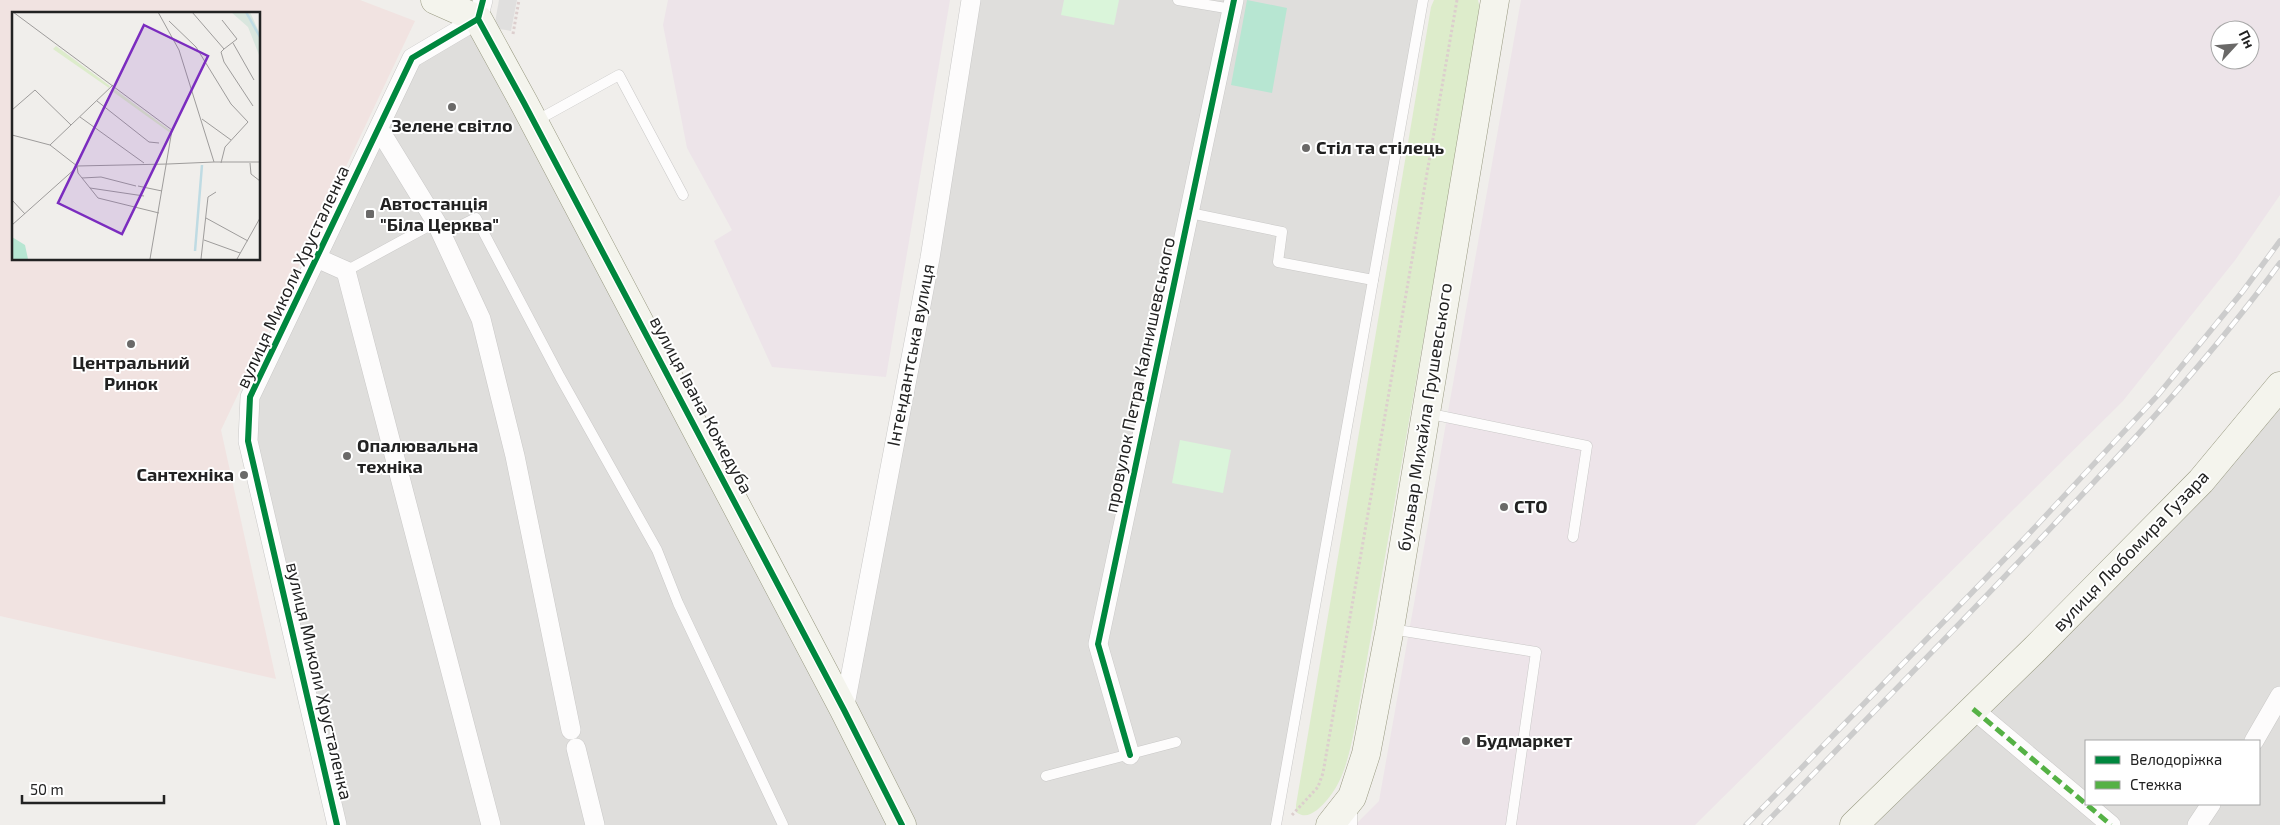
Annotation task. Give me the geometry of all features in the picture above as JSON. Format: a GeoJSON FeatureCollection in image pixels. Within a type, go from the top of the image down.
{"type":"FeatureCollection","features":[{"type":"Feature","properties":{"kind":"main road"},"geometry":{"type":"LineString","coordinates":[[435,0],[480,10]]}},
{"type":"Feature","properties":{"kind":"main road","name":"бульвар Михайла Грушевського"},"geometry":{"type":"LineString","coordinates":[[1330,825],[1338,818],[1352,797],[1366,754],[1390,628],[1495,0]]}},
{"type":"Feature","properties":{"kind":"main road","name":"вулиця Івана Кожедуба"},"geometry":{"type":"LineString","coordinates":[[480,10],[534,122],[844,710],[902,825]]}},
{"type":"Feature","properties":{"kind":"main road","name":"вулиця Любомира Гузара"},"geometry":{"type":"LineString","coordinates":[[1854,825],[1973,710],[2201,481],[2280,386]]}},
{"type":"Feature","properties":{"kind":"street","name":"Інтендантська вулиця"},"geometry":{"type":"LineString","coordinates":[[844,710],[930,258],[971,0]]}},
{"type":"Feature","properties":{"kind":"street","name":"провулок Петра Калнишевського"},"geometry":{"type":"LineString","coordinates":[[1130,755],[1098,644],[1233,5]]}},
{"type":"Feature","properties":{"kind":"street","name":"вулиця Миколи Хрусталенка"},"geometry":{"type":"LineString","coordinates":[[336,825],[248,441],[250,397],[380,129],[412,58],[480,10]]}},
{"type":"Feature","properties":{"kind":"street"},"geometry":{"type":"LineString","coordinates":[[380,129],[436,222],[481,319],[517,466],[574,739],[595,825]]}},
{"type":"Feature","properties":{"kind":"street","name":"вулиця Миколи Хрусталенка"},"geometry":{"type":"LineString","coordinates":[[317,258],[346,271]]}},
{"type":"Feature","properties":{"kind":"street"},"geometry":{"type":"LineString","coordinates":[[346,271],[491,825]]}},
{"type":"Feature","properties":{"kind":"street"},"geometry":{"type":"LineString","coordinates":[[2255,740],[2280,696]]}},
{"type":"Feature","properties":{"kind":"street"},"geometry":{"type":"LineString","coordinates":[[1973,710],[2085,803]]}},
{"type":"Feature","properties":{"kind":"street"},"geometry":{"type":"LineString","coordinates":[[2087,805],[2111,825]]}},
{"type":"Feature","properties":{"kind":"street"},"geometry":{"type":"LineString","coordinates":[[2197,825],[2210,805]]}},
{"type":"Feature","properties":{"kind":"lane"},"geometry":{"type":"LineString","coordinates":[[1178,0],[1233,5]]}},
{"type":"Feature","properties":{"kind":"lane"},"geometry":{"type":"LineString","coordinates":[[1276,825],[1423,0]]}},
{"type":"Feature","properties":{"kind":"lane"},"geometry":{"type":"LineString","coordinates":[[534,122],[620,74],[683,195]]}},
{"type":"Feature","properties":{"kind":"lane"},"geometry":{"type":"LineString","coordinates":[[1190,213],[1282,232],[1278,262],[1373,280]]}},
{"type":"Feature","properties":{"kind":"lane"},"geometry":{"type":"LineString","coordinates":[[346,271],[436,222],[456,228],[476,218],[560,377],[658,550],[678,603],[783,825]]}},
{"type":"Feature","properties":{"kind":"lane"},"geometry":{"type":"LineString","coordinates":[[1425,413],[1587,446],[1574,537]]}},
{"type":"Feature","properties":{"kind":"lane"},"geometry":{"type":"LineString","coordinates":[[1390,628],[1536,652],[1511,825]]}},
{"type":"Feature","properties":{"kind":"lane"},"geometry":{"type":"LineString","coordinates":[[1046,776],[1176,742]]}},
{"type":"Feature","properties":{"kind":"lane"},"geometry":{"type":"LineString","coordinates":[[1352,797],[1352,825]]}},
{"type":"Feature","properties":{"kind":"path"},"geometry":{"type":"LineString","coordinates":[[1290,816],[1296,812],[1318,787],[1323,773],[1457,0]]}},
{"type":"Feature","properties":{"kind":"shaded area","name":"Центральний Ринок"},"geometry":{"type":"Polygon","coordinates":[[[0,0],[360,0],[415,21],[221,430],[276,679],[0,616],[0,0]]]}},
{"type":"Feature","properties":{"kind":"shaded area"},"geometry":{"type":"Polygon","coordinates":[[[499,0],[517,0],[511,31],[494,28],[499,0]]]}},
{"type":"Feature","properties":{"kind":"shaded area"},"geometry":{"type":"Polygon","coordinates":[[[668,0],[950,0],[886,377],[772,367],[714,241],[732,230],[687,148],[663,25],[668,0]]]}},
{"type":"Feature","properties":{"kind":"shaded area"},"geometry":{"type":"Polygon","coordinates":[[[968,0],[1423,0],[1277,825],[336,825],[248,441],[250,397],[412,58],[478,19],[844,709],[968,0]]]}},
{"type":"Feature","properties":{"kind":"shaded area"},"geometry":{"type":"Polygon","coordinates":[[[1521,0],[2280,0],[2280,195],[2236,259],[2123,401],[1695,825],[1355,825],[1379,801],[1521,0]]]}},
{"type":"Feature","properties":{"kind":"shaded area"},"geometry":{"type":"Polygon","coordinates":[[[2280,376],[2280,825],[1854,825],[1973,709],[2280,376]]]}},
{"type":"Feature","properties":{"kind":"green space"},"geometry":{"type":"Polygon","coordinates":[[[1064,0],[1119,0],[1114,25],[1061,15],[1064,0]]]}},
{"type":"Feature","properties":{"kind":"green space"},"geometry":{"type":"Polygon","coordinates":[[[1247,0],[1287,8],[1272,93],[1231,85],[1247,0]]]}},
{"type":"Feature","properties":{"kind":"green space"},"geometry":{"type":"Polygon","coordinates":[[[1434,0],[1478,0],[1481,13],[1355,727],[1347,762],[1339,783],[1317,810],[1302,815],[1296,812],[1296,805],[1431,7],[1434,0]]]}},
{"type":"Feature","properties":{"kind":"green space"},"geometry":{"type":"Polygon","coordinates":[[[1180,440],[1231,450],[1223,493],[1172,483],[1180,440]]]}},
{"type":"Feature","properties":{"kind":"railway"},"geometry":{"type":"LineString","coordinates":[[1746,825],[2025,538],[2158,395],[2243,291],[2280,241]]}},
{"type":"Feature","properties":{"kind":"railway"},"geometry":{"type":"LineString","coordinates":[[1764,825],[1988,594],[2119,455],[2229,329],[2280,263]]}},
{"type":"Feature","properties":{"kind":"marked path"},"geometry":{"type":"LineString","coordinates":[[1973,709],[2085,803]]}},
{"type":"Feature","properties":{"kind":"marked path"},"geometry":{"type":"LineString","coordinates":[[2087,805],[2111,825]]}},
{"type":"Feature","properties":{"kind":"cycle path"},"geometry":{"type":"LineString","coordinates":[[483,0],[478,19],[844,710],[902,825]]}},
{"type":"Feature","properties":{"kind":"cycle path"},"geometry":{"type":"LineString","coordinates":[[1130,755],[1098,644],[1234,0]]}},
{"type":"Feature","properties":{"kind":"cycle path"},"geometry":{"type":"LineString","coordinates":[[337,825],[248,441],[250,397],[412,58],[478,19]]}},
{"type":"Feature","properties":{"kind":"place","name":"Зелене світло"},"geometry":{"type":"Point","coordinates":[452,107]}},
{"type":"Feature","properties":{"kind":"place","name":"Стіл та стілець"},"geometry":{"type":"Point","coordinates":[1306,148]}},
{"type":"Feature","properties":{"kind":"place","name":"Автостанція \"Біла Церква\""},"geometry":{"type":"Point","coordinates":[370,214]}},
{"type":"Feature","properties":{"kind":"place","name":"Центральний Ринок"},"geometry":{"type":"Point","coordinates":[131,344]}},
{"type":"Feature","properties":{"kind":"place","name":"Опалювальна техніка"},"geometry":{"type":"Point","coordinates":[347,456]}},
{"type":"Feature","properties":{"kind":"place","name":"Сантехніка"},"geometry":{"type":"Point","coordinates":[244,475]}},
{"type":"Feature","properties":{"kind":"place","name":"СТО"},"geometry":{"type":"Point","coordinates":[1504,507]}},
{"type":"Feature","properties":{"kind":"place","name":"Будмаркет"},"geometry":{"type":"Point","coordinates":[1466,741]}}]}
